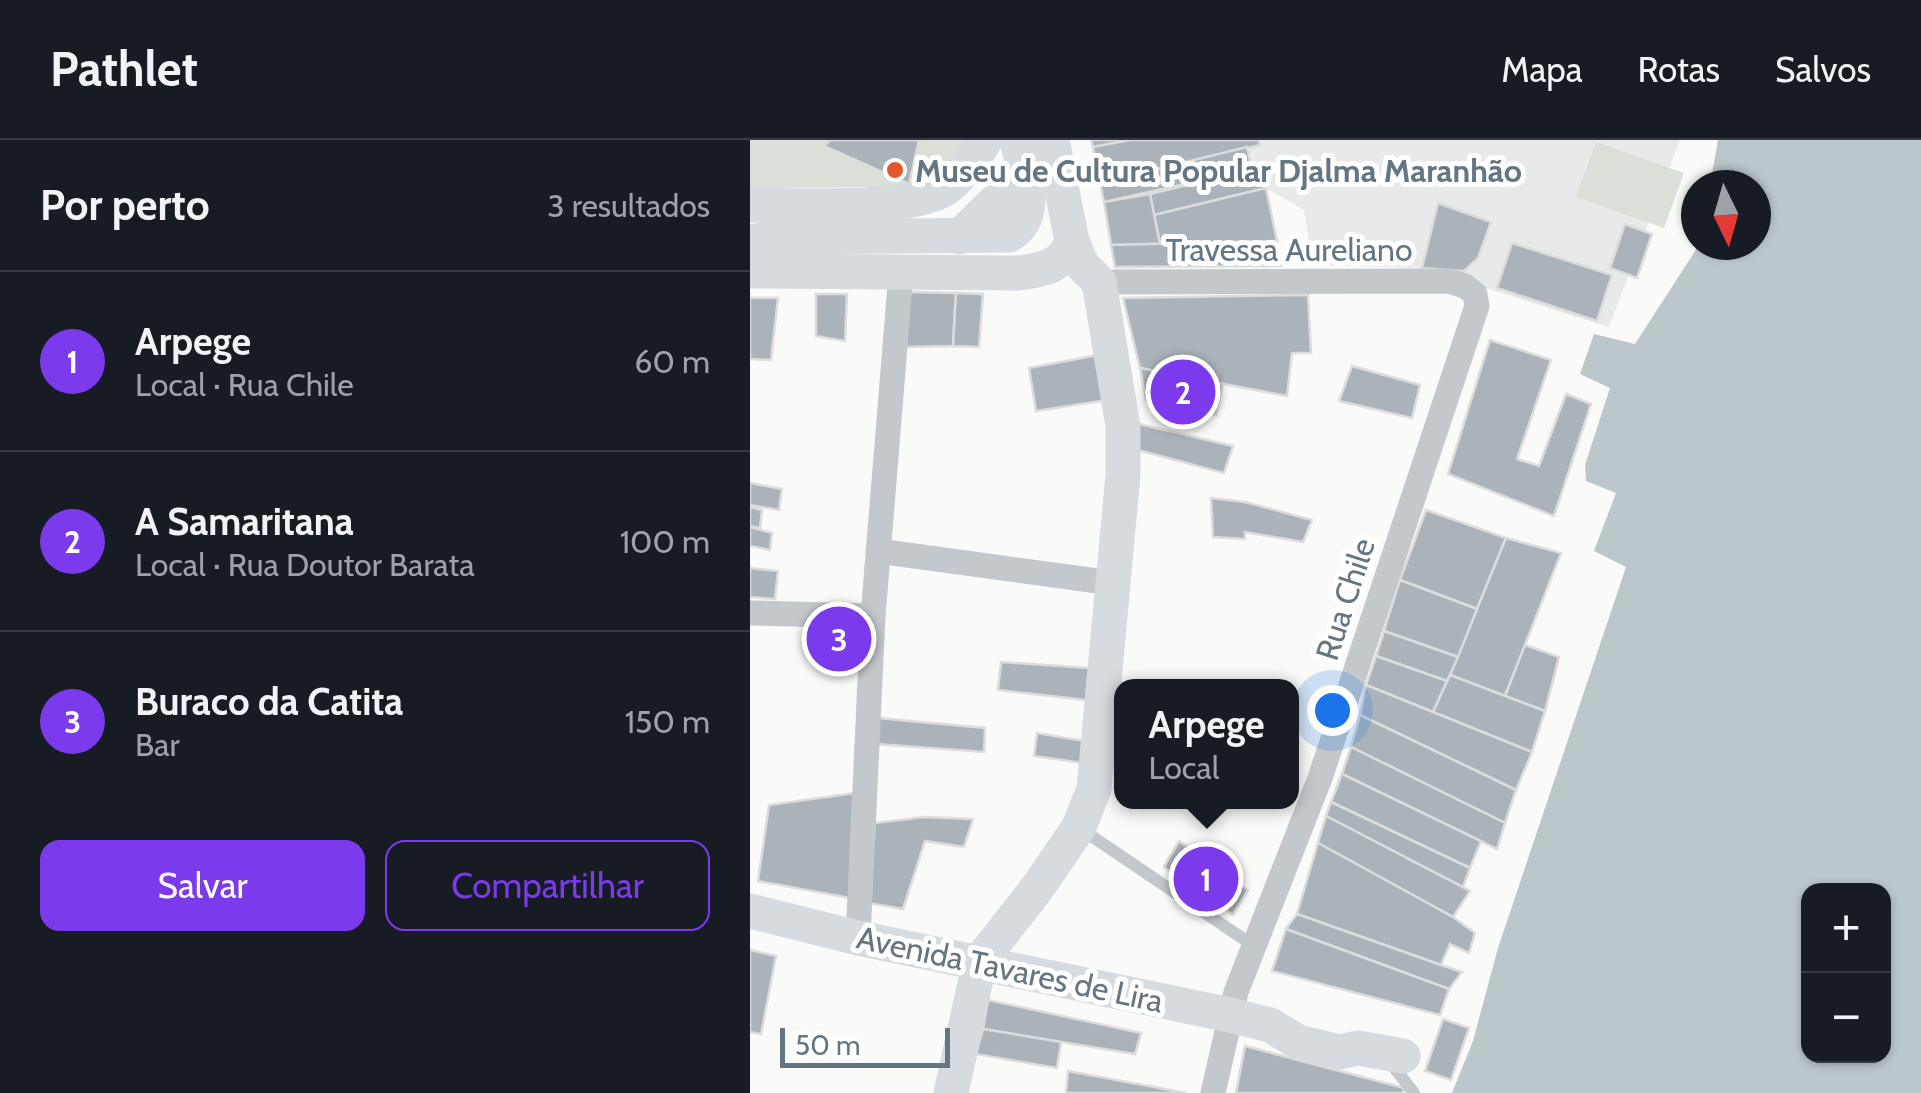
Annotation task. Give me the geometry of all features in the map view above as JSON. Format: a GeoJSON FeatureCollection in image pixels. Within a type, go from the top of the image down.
{"type":"FeatureCollection","features":[{"type":"Feature","properties":{"kind":"street"},"geometry":{"type":"LineString","coordinates":[[750,206],[874,203],[929,196],[957,180],[985,140]]}},
{"type":"Feature","properties":{"kind":"street"},"geometry":{"type":"LineString","coordinates":[[951,1093],[980,962],[1080,828],[1098,767],[1123,426],[1099,282],[1082,265],[1072,241],[1052,140]]}},
{"type":"Feature","properties":{"kind":"street"},"geometry":{"type":"LineString","coordinates":[[750,242],[780,237],[1002,237],[1021,227],[1028,215],[1020,157]]}},
{"type":"Feature","properties":{"kind":"street"},"geometry":{"type":"LineString","coordinates":[[750,271],[1038,270],[1056,265],[1068,254],[1072,241]]}},
{"type":"Feature","properties":{"kind":"street"},"geometry":{"type":"LineString","coordinates":[[858,938],[873,616],[901,273]]}},
{"type":"Feature","properties":{"kind":"street","name":"Travessa Aureliano"},"geometry":{"type":"LineString","coordinates":[[1099,282],[1450,281],[1475,294]]}},
{"type":"Feature","properties":{"kind":"street","name":"Rua Chile"},"geometry":{"type":"LineString","coordinates":[[1213,1093],[1230,1014],[1320,778],[1477,306],[1475,294]]}},
{"type":"Feature","properties":{"kind":"street"},"geometry":{"type":"LineString","coordinates":[[878,551],[1112,582]]}},
{"type":"Feature","properties":{"kind":"street"},"geometry":{"type":"LineString","coordinates":[[750,613],[873,616]]}},
{"type":"Feature","properties":{"kind":"street","name":"Avenida Tavares de Lira"},"geometry":{"type":"LineString","coordinates":[[750,911],[858,938],[1270,1025],[1303,1020],[1347,1032],[1381,1052]]}},
{"type":"Feature","properties":{"kind":"lane"},"geometry":{"type":"LineString","coordinates":[[1080,828],[1254,946]]}},
{"type":"Feature","properties":{"kind":"lane"},"geometry":{"type":"LineString","coordinates":[[1381,1052],[1409,1082],[1414,1093]]}},
{"type":"Feature","properties":{"kind":"shaded area"},"geometry":{"type":"Polygon","coordinates":[[[750,140],[973,140],[943,178],[890,187],[750,188],[750,140]]]}},
{"type":"Feature","properties":{"kind":"shaded area"},"geometry":{"type":"Polygon","coordinates":[[[1259,140],[1680,140],[1609,327],[1422,268],[1313,265],[1304,210],[1266,188],[1262,168],[1252,169],[1247,147],[1260,145],[1259,140]]]}},
{"type":"Feature","properties":{"kind":"shaded area"},"geometry":{"type":"Polygon","coordinates":[[[1718,140],[1921,140],[1921,1093],[1452,1093],[1473,1041],[1498,948],[1626,567],[1594,551],[1616,493],[1586,481],[1585,465],[1610,388],[1580,374],[1594,334],[1635,344],[1689,260],[1771,260],[1771,170],[1713,170],[1718,140]]]}},
{"type":"Feature","properties":{"kind":"shaded area"},"geometry":{"type":"Polygon","coordinates":[[[1596,142],[1681,172],[1664,228],[1576,197],[1596,142]]]}},
{"type":"Feature","properties":{"kind":"building","name":"Museu de Cultura Popular Djalma Maranhão"},"geometry":{"type":"Polygon","coordinates":[[[830,140],[919,140],[909,184],[824,146],[830,140]]]}},
{"type":"Feature","properties":{"kind":"building"},"geometry":{"type":"Polygon","coordinates":[[[1091,140],[1130,140],[1093,147],[1091,140]]]}},
{"type":"Feature","properties":{"kind":"building"},"geometry":{"type":"Polygon","coordinates":[[[1130,140],[1259,140],[1260,145],[1100,183],[1093,147],[1130,140]]]}},
{"type":"Feature","properties":{"kind":"building"},"geometry":{"type":"Polygon","coordinates":[[[1247,147],[1252,169],[1104,202],[1100,183],[1247,147]]]}},
{"type":"Feature","properties":{"kind":"building"},"geometry":{"type":"Polygon","coordinates":[[[1262,167],[1266,188],[1154,215],[1150,194],[1262,167]]]}},
{"type":"Feature","properties":{"kind":"building"},"geometry":{"type":"Polygon","coordinates":[[[1266,188],[1277,241],[1160,244],[1154,215],[1266,188]]]}},
{"type":"Feature","properties":{"kind":"building"},"geometry":{"type":"Polygon","coordinates":[[[1150,194],[1160,244],[1111,245],[1104,202],[1150,194]]]}},
{"type":"Feature","properties":{"kind":"building"},"geometry":{"type":"Polygon","coordinates":[[[1438,203],[1491,222],[1478,258],[1464,271],[1422,268],[1438,203]]]}},
{"type":"Feature","properties":{"kind":"building"},"geometry":{"type":"Polygon","coordinates":[[[1625,224],[1652,234],[1637,278],[1610,268],[1625,224]]]}},
{"type":"Feature","properties":{"kind":"building"},"geometry":{"type":"Polygon","coordinates":[[[1277,241],[1281,266],[1115,267],[1111,245],[1277,241]]]}},
{"type":"Feature","properties":{"kind":"building"},"geometry":{"type":"Polygon","coordinates":[[[1512,243],[1612,275],[1597,321],[1497,288],[1512,243]]]}},
{"type":"Feature","properties":{"kind":"building"},"geometry":{"type":"Polygon","coordinates":[[[909,292],[956,293],[953,346],[905,347],[909,292]]]}},
{"type":"Feature","properties":{"kind":"building"},"geometry":{"type":"Polygon","coordinates":[[[956,293],[983,294],[979,347],[953,346],[956,293]]]}},
{"type":"Feature","properties":{"kind":"building"},"geometry":{"type":"Polygon","coordinates":[[[816,294],[847,294],[845,341],[816,336],[816,294]]]}},
{"type":"Feature","properties":{"kind":"building"},"geometry":{"type":"Polygon","coordinates":[[[1308,295],[1311,353],[1292,353],[1287,396],[1140,368],[1123,298],[1308,295]]]}},
{"type":"Feature","properties":{"kind":"building"},"geometry":{"type":"Polygon","coordinates":[[[750,298],[778,298],[771,360],[750,359],[750,298]]]}},
{"type":"Feature","properties":{"kind":"building"},"geometry":{"type":"Polygon","coordinates":[[[1490,340],[1551,360],[1517,459],[1539,466],[1566,394],[1591,404],[1554,516],[1448,474],[1490,340]]]}},
{"type":"Feature","properties":{"kind":"building"},"geometry":{"type":"Polygon","coordinates":[[[1098,355],[1107,400],[1036,411],[1029,368],[1098,355]]]}},
{"type":"Feature","properties":{"kind":"building"},"geometry":{"type":"Polygon","coordinates":[[[1352,366],[1420,385],[1412,418],[1339,401],[1352,366]]]}},
{"type":"Feature","properties":{"kind":"building"},"geometry":{"type":"Polygon","coordinates":[[[1140,368],[1223,384],[1216,415],[1146,400],[1140,368]]]}},
{"type":"Feature","properties":{"kind":"building"},"geometry":{"type":"Polygon","coordinates":[[[1139,424],[1233,446],[1224,473],[1138,450],[1139,424]]]}},
{"type":"Feature","properties":{"kind":"building"},"geometry":{"type":"Polygon","coordinates":[[[750,483],[782,489],[779,510],[750,505],[750,483]]]}},
{"type":"Feature","properties":{"kind":"building"},"geometry":{"type":"Polygon","coordinates":[[[1211,498],[1245,502],[1312,520],[1303,542],[1245,532],[1245,539],[1213,537],[1211,498]]]}},
{"type":"Feature","properties":{"kind":"building"},"geometry":{"type":"Polygon","coordinates":[[[750,507],[762,510],[760,528],[750,526],[750,507]]]}},
{"type":"Feature","properties":{"kind":"building"},"geometry":{"type":"Polygon","coordinates":[[[1426,510],[1506,538],[1477,609],[1400,580],[1426,510]]]}},
{"type":"Feature","properties":{"kind":"building"},"geometry":{"type":"Polygon","coordinates":[[[750,527],[772,533],[770,550],[750,546],[750,527]]]}},
{"type":"Feature","properties":{"kind":"building"},"geometry":{"type":"Polygon","coordinates":[[[1506,538],[1561,553],[1505,696],[1450,675],[1506,538]]]}},
{"type":"Feature","properties":{"kind":"building"},"geometry":{"type":"Polygon","coordinates":[[[750,568],[778,571],[775,599],[750,597],[750,568]]]}},
{"type":"Feature","properties":{"kind":"building"},"geometry":{"type":"Polygon","coordinates":[[[1400,580],[1477,609],[1458,657],[1384,631],[1400,580]]]}},
{"type":"Feature","properties":{"kind":"building"},"geometry":{"type":"Polygon","coordinates":[[[855,627],[855,651],[825,652],[823,628],[855,627]]]}},
{"type":"Feature","properties":{"kind":"building"},"geometry":{"type":"Polygon","coordinates":[[[1384,631],[1458,657],[1447,681],[1376,656],[1384,631]]]}},
{"type":"Feature","properties":{"kind":"building"},"geometry":{"type":"Polygon","coordinates":[[[1525,645],[1559,657],[1545,711],[1505,696],[1525,645]]]}},
{"type":"Feature","properties":{"kind":"building"},"geometry":{"type":"Polygon","coordinates":[[[1376,656],[1447,681],[1433,712],[1366,685],[1376,656]]]}},
{"type":"Feature","properties":{"kind":"building"},"geometry":{"type":"Polygon","coordinates":[[[1001,662],[1089,668],[1086,700],[998,690],[1001,662]]]}},
{"type":"Feature","properties":{"kind":"building"},"geometry":{"type":"Polygon","coordinates":[[[1450,675],[1545,711],[1532,752],[1433,712],[1450,675]]]}},
{"type":"Feature","properties":{"kind":"building"},"geometry":{"type":"Polygon","coordinates":[[[1366,685],[1532,752],[1516,790],[1360,715],[1366,685]]]}},
{"type":"Feature","properties":{"kind":"building"},"geometry":{"type":"Polygon","coordinates":[[[1360,715],[1516,790],[1505,823],[1351,747],[1360,715]]]}},
{"type":"Feature","properties":{"kind":"building"},"geometry":{"type":"Polygon","coordinates":[[[878,718],[985,728],[984,752],[877,744],[878,718]]]}},
{"type":"Feature","properties":{"kind":"building"},"geometry":{"type":"Polygon","coordinates":[[[1037,733],[1084,741],[1083,763],[1034,756],[1037,733]]]}},
{"type":"Feature","properties":{"kind":"building"},"geometry":{"type":"Polygon","coordinates":[[[1351,747],[1505,823],[1497,849],[1342,774],[1351,747]]]}},
{"type":"Feature","properties":{"kind":"building"},"geometry":{"type":"Polygon","coordinates":[[[1342,774],[1481,841],[1470,868],[1331,802],[1342,774]]]}},
{"type":"Feature","properties":{"kind":"building"},"geometry":{"type":"Polygon","coordinates":[[[855,793],[850,898],[758,881],[769,805],[855,793]]]}},
{"type":"Feature","properties":{"kind":"building"},"geometry":{"type":"Polygon","coordinates":[[[1331,802],[1470,868],[1463,887],[1326,816],[1331,802]]]}},
{"type":"Feature","properties":{"kind":"building"},"geometry":{"type":"Polygon","coordinates":[[[1326,816],[1470,891],[1453,917],[1318,843],[1326,816]]]}},
{"type":"Feature","properties":{"kind":"building"},"geometry":{"type":"Polygon","coordinates":[[[924,817],[973,819],[964,847],[925,841],[903,909],[869,903],[875,823],[924,817]]]}},
{"type":"Feature","properties":{"kind":"building"},"geometry":{"type":"Polygon","coordinates":[[[1179,841],[1248,890],[1233,915],[1164,867],[1179,841]]]}},
{"type":"Feature","properties":{"kind":"building"},"geometry":{"type":"Polygon","coordinates":[[[1318,843],[1475,933],[1469,953],[1450,944],[1441,965],[1297,914],[1318,843]]]}},
{"type":"Feature","properties":{"kind":"building"},"geometry":{"type":"Polygon","coordinates":[[[1297,914],[1462,972],[1449,989],[1286,929],[1297,914]]]}},
{"type":"Feature","properties":{"kind":"building"},"geometry":{"type":"Polygon","coordinates":[[[1286,929],[1449,989],[1440,1015],[1272,971],[1286,929]]]}},
{"type":"Feature","properties":{"kind":"building"},"geometry":{"type":"Polygon","coordinates":[[[750,950],[776,956],[761,1034],[750,1032],[750,950]]]}},
{"type":"Feature","properties":{"kind":"building"},"geometry":{"type":"Polygon","coordinates":[[[988,1000],[1141,1033],[1135,1054],[983,1029],[988,1000]]]}},
{"type":"Feature","properties":{"kind":"building"},"geometry":{"type":"Polygon","coordinates":[[[1443,1019],[1469,1028],[1451,1080],[1425,1071],[1443,1019]]]}},
{"type":"Feature","properties":{"kind":"building"},"geometry":{"type":"Polygon","coordinates":[[[983,1029],[1061,1042],[1057,1068],[976,1054],[983,1029]]]}},
{"type":"Feature","properties":{"kind":"building"},"geometry":{"type":"Polygon","coordinates":[[[1245,1046],[1404,1088],[1403,1093],[1236,1093],[1245,1046]]]}},
{"type":"Feature","properties":{"kind":"building"},"geometry":{"type":"Polygon","coordinates":[[[1068,1071],[1186,1093],[1066,1093],[1068,1071]]]}},
{"type":"Feature","properties":{"kind":"place","name":"Museu de Cultura Popular Djalma Maranhão"},"geometry":{"type":"Point","coordinates":[895,170]}},
{"type":"Feature","properties":{"kind":"place","name":"A Samaritana"},"geometry":{"type":"Point","coordinates":[1183,392]}},
{"type":"Feature","properties":{"kind":"place","name":"Buraco da Catita"},"geometry":{"type":"Point","coordinates":[839,639]}},
{"type":"Feature","properties":{"kind":"place","name":"Arpege"},"geometry":{"type":"Point","coordinates":[1206,879]}}]}
